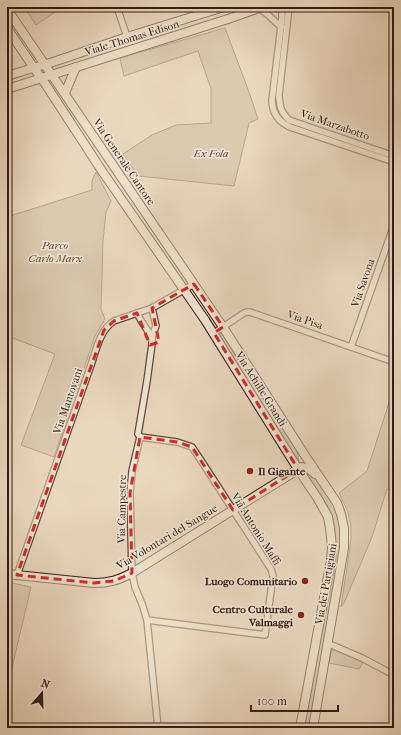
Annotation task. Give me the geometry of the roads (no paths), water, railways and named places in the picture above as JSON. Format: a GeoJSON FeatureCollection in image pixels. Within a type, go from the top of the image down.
{"type":"FeatureCollection","features":[{"type":"Feature","properties":{"kind":"street"},"geometry":{"type":"LineString","coordinates":[[117,7],[127,37]]}},
{"type":"Feature","properties":{"kind":"street","name":"Via Marzabotto"},"geometry":{"type":"LineString","coordinates":[[282,7],[272,100],[272,106],[276,116],[285,125],[290,127],[394,162]]}},
{"type":"Feature","properties":{"kind":"street","name":"Via Marzabotto"},"geometry":{"type":"LineString","coordinates":[[289,7],[279,95],[280,107],[283,114],[289,120],[394,156]]}},
{"type":"Feature","properties":{"kind":"street","name":"Viale Thomas Edison"},"geometry":{"type":"LineString","coordinates":[[7,76],[220,8]]}},
{"type":"Feature","properties":{"kind":"street"},"geometry":{"type":"LineString","coordinates":[[261,8],[281,27]]}},
{"type":"Feature","properties":{"kind":"street","name":"Viale Thomas Edison"},"geometry":{"type":"LineString","coordinates":[[7,88],[228,20],[261,8]]}},
{"type":"Feature","properties":{"kind":"street","name":"Via Generale Cantore"},"geometry":{"type":"LineString","coordinates":[[7,9],[223,327]]}},
{"type":"Feature","properties":{"kind":"street","name":"Via Generale Cantore"},"geometry":{"type":"LineString","coordinates":[[7,28],[42,78],[102,171],[205,320]]}},
{"type":"Feature","properties":{"kind":"street"},"geometry":{"type":"LineString","coordinates":[[65,93],[76,67]]}},
{"type":"Feature","properties":{"kind":"street","name":"Via Savona"},"geometry":{"type":"LineString","coordinates":[[351,347],[394,225]]}},
{"type":"Feature","properties":{"kind":"street","name":"Via Mantovani"},"geometry":{"type":"LineString","coordinates":[[17,575],[104,330],[114,321],[152,308],[194,284]]}},
{"type":"Feature","properties":{"kind":"street","name":"Via Campestre"},"geometry":{"type":"LineString","coordinates":[[152,308],[156,326],[152,337],[147,381],[138,434],[140,437],[132,471],[130,493],[132,573],[135,587],[147,620],[158,728]]}},
{"type":"Feature","properties":{"kind":"street","name":"Via Pisa"},"geometry":{"type":"LineString","coordinates":[[214,334],[244,313],[250,312],[394,362]]}},
{"type":"Feature","properties":{"kind":"street"},"geometry":{"type":"LineString","coordinates":[[137,314],[140,321],[152,337]]}},
{"type":"Feature","properties":{"kind":"street","name":"Via Achille Grandi"},"geometry":{"type":"LineString","coordinates":[[205,320],[300,468]]}},
{"type":"Feature","properties":{"kind":"street","name":"Via Achille Grandi"},"geometry":{"type":"LineString","coordinates":[[223,327],[304,454]]}},
{"type":"Feature","properties":{"kind":"street","name":"Via Antonio Maffi"},"geometry":{"type":"LineString","coordinates":[[140,437],[177,442],[192,447],[271,570],[273,576],[265,636],[147,620]]}},
{"type":"Feature","properties":{"kind":"street"},"geometry":{"type":"LineString","coordinates":[[304,454],[300,468],[309,469],[319,477]]}},
{"type":"Feature","properties":{"kind":"street","name":"Via dei Partigiani"},"geometry":{"type":"LineString","coordinates":[[304,454],[337,503],[343,521],[345,538],[313,728]]}},
{"type":"Feature","properties":{"kind":"street","name":"Via Volontari del Sangue"},"geometry":{"type":"LineString","coordinates":[[7,574],[94,583],[114,581],[132,573],[300,468]]}},
{"type":"Feature","properties":{"kind":"street","name":"Via dei Partigiani"},"geometry":{"type":"LineString","coordinates":[[300,468],[324,508],[330,528],[332,542],[300,728]]}},
{"type":"Feature","properties":{"kind":"street"},"geometry":{"type":"LineString","coordinates":[[327,643],[394,674]]}},
{"type":"Feature","properties":{"kind":"street"},"geometry":{"type":"LineString","coordinates":[[391,728],[394,720]]}},
{"type":"Feature","properties":{"kind":"place","name":"Il Gigante"},"geometry":{"type":"Point","coordinates":[250,471]}},
{"type":"Feature","properties":{"kind":"place","name":"Luogo Comunitario"},"geometry":{"type":"Point","coordinates":[305,581]}},
{"type":"Feature","properties":{"kind":"place","name":"Centro Culturale Valmaggi"},"geometry":{"type":"Point","coordinates":[301,615]}},
{"type":"Feature","properties":{"kind":"park label","name":"Ex Fola"},"geometry":{"type":"Point","coordinates":[211,153]}},
{"type":"Feature","properties":{"kind":"park label","name":"Parco Carlo Marx"},"geometry":{"type":"Point","coordinates":[55,251]}}]}
